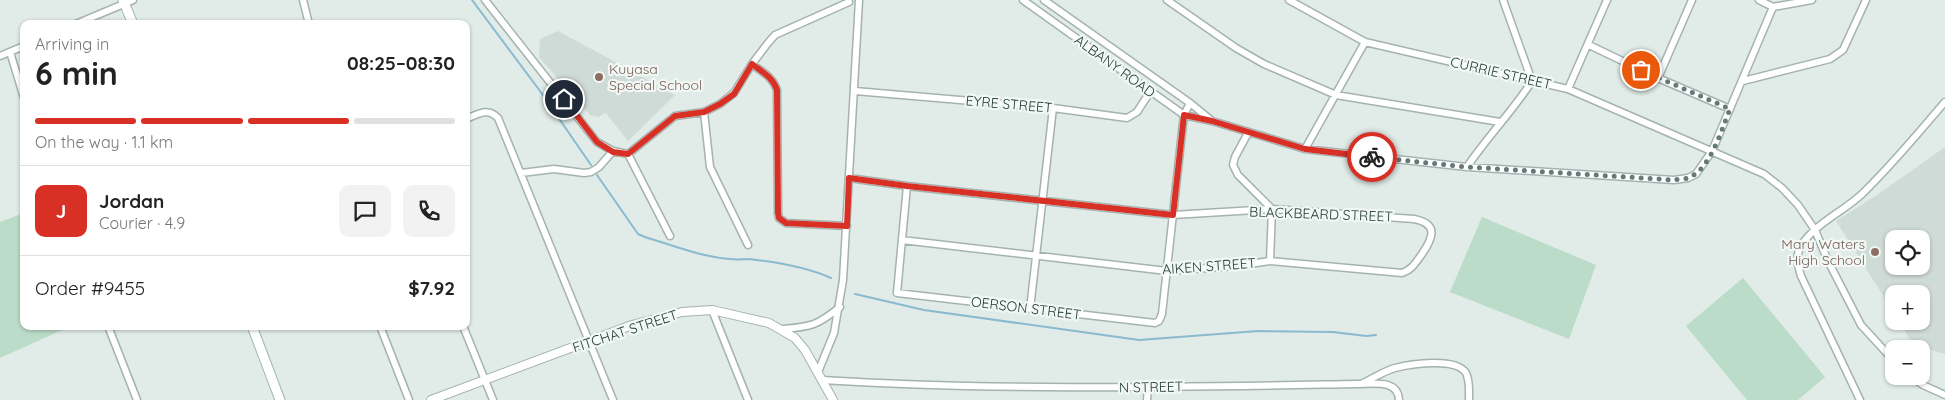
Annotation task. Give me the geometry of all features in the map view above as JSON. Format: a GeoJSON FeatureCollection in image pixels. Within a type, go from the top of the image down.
{"type":"FeatureCollection","features":[{"type":"Feature","properties":{"kind":"main road"},"geometry":{"type":"LineString","coordinates":[[127,1],[132,20]]}},
{"type":"Feature","properties":{"kind":"main road"},"geometry":{"type":"LineString","coordinates":[[254,330],[280,400]]}},
{"type":"Feature","properties":{"kind":"street"},"geometry":{"type":"LineString","coordinates":[[303,0],[308,20]]}},
{"type":"Feature","properties":{"kind":"street"},"geometry":{"type":"LineString","coordinates":[[485,0],[597,142],[613,152],[628,154],[675,116],[704,112],[734,94],[752,64],[768,42],[775,36],[848,1],[858,12]]}},
{"type":"Feature","properties":{"kind":"street"},"geometry":{"type":"LineString","coordinates":[[818,372],[834,333],[840,306],[847,226],[859,0]]}},
{"type":"Feature","properties":{"kind":"street","name":"ALBANY ROAD"},"geometry":{"type":"LineString","coordinates":[[1022,0],[1184,115],[1212,121],[1305,149],[1467,167],[1674,180],[1688,178],[1696,174],[1712,152],[1773,6]]}},
{"type":"Feature","properties":{"kind":"street","name":"ALBANY ROAD"},"geometry":{"type":"LineString","coordinates":[[1044,0],[1190,103],[1212,121]]}},
{"type":"Feature","properties":{"kind":"street"},"geometry":{"type":"LineString","coordinates":[[1167,0],[1236,48],[1264,64],[1336,95],[1500,122]]}},
{"type":"Feature","properties":{"kind":"street"},"geometry":{"type":"LineString","coordinates":[[1467,167],[1522,96],[1532,80],[1503,0]]}},
{"type":"Feature","properties":{"kind":"street"},"geometry":{"type":"LineString","coordinates":[[1568,89],[1589,45],[1607,0]]}},
{"type":"Feature","properties":{"kind":"street"},"geometry":{"type":"LineString","coordinates":[[1658,78],[1692,0]]}},
{"type":"Feature","properties":{"kind":"street"},"geometry":{"type":"LineString","coordinates":[[1759,0],[1773,6],[1812,0]]}},
{"type":"Feature","properties":{"kind":"street"},"geometry":{"type":"LineString","coordinates":[[1743,81],[1837,56],[1843,50],[1866,0]]}},
{"type":"Feature","properties":{"kind":"street"},"geometry":{"type":"LineString","coordinates":[[85,20],[127,1]]}},
{"type":"Feature","properties":{"kind":"street","name":"CURRIE STREET"},"geometry":{"type":"LineString","coordinates":[[1293,1],[1365,42],[1568,89],[1764,174],[1782,188],[1798,205],[1815,230],[1828,261],[1861,325],[1885,351]]}},
{"type":"Feature","properties":{"kind":"street"},"geometry":{"type":"LineString","coordinates":[[1305,149],[1365,42]]}},
{"type":"Feature","properties":{"kind":"street"},"geometry":{"type":"LineString","coordinates":[[1589,45],[1658,78],[1730,109]]}},
{"type":"Feature","properties":{"kind":"street"},"geometry":{"type":"LineString","coordinates":[[1104,57],[1112,47]]}},
{"type":"Feature","properties":{"kind":"street"},"geometry":{"type":"LineString","coordinates":[[0,56],[20,48]]}},
{"type":"Feature","properties":{"kind":"street"},"geometry":{"type":"LineString","coordinates":[[10,52],[20,85]]}},
{"type":"Feature","properties":{"kind":"street"},"geometry":{"type":"LineString","coordinates":[[752,64],[771,78],[777,90],[779,218],[786,223],[847,226]]}},
{"type":"Feature","properties":{"kind":"street","name":"EYRE STREET"},"geometry":{"type":"LineString","coordinates":[[855,90],[1052,108],[1127,118],[1137,112],[1150,92]]}},
{"type":"Feature","properties":{"kind":"street"},"geometry":{"type":"LineString","coordinates":[[1860,400],[1801,276],[1797,264],[1797,254],[1801,246],[1815,230],[1861,195],[1884,172],[1945,102]]}},
{"type":"Feature","properties":{"kind":"street"},"geometry":{"type":"LineString","coordinates":[[1167,270],[1184,115],[1190,103]]}},
{"type":"Feature","properties":{"kind":"street"},"geometry":{"type":"LineString","coordinates":[[1030,309],[1052,108]]}},
{"type":"Feature","properties":{"kind":"street"},"geometry":{"type":"LineString","coordinates":[[470,117],[484,111],[494,114],[502,126],[613,400]]}},
{"type":"Feature","properties":{"kind":"street"},"geometry":{"type":"LineString","coordinates":[[704,112],[710,167],[748,245]]}},
{"type":"Feature","properties":{"kind":"street"},"geometry":{"type":"LineString","coordinates":[[1248,133],[1235,157],[1233,165],[1238,175],[1272,209],[1270,261]]}},
{"type":"Feature","properties":{"kind":"street"},"geometry":{"type":"LineString","coordinates":[[521,173],[554,169],[584,173],[591,172],[599,167],[613,152]]}},
{"type":"Feature","properties":{"kind":"street"},"geometry":{"type":"LineString","coordinates":[[628,154],[670,236]]}},
{"type":"Feature","properties":{"kind":"street","name":"BLACKBEARD STREET"},"geometry":{"type":"LineString","coordinates":[[849,178],[1173,215],[1272,209],[1414,219],[1426,222],[1431,229]]}},
{"type":"Feature","properties":{"kind":"street"},"geometry":{"type":"LineString","coordinates":[[902,240],[907,186]]}},
{"type":"Feature","properties":{"kind":"street","name":"AIKEN STREET"},"geometry":{"type":"LineString","coordinates":[[902,240],[1167,270],[1235,266],[1270,261],[1402,273],[1408,271],[1413,266],[1427,245],[1432,234],[1431,229]]}},
{"type":"Feature","properties":{"kind":"street","name":"OERSON STREET"},"geometry":{"type":"LineString","coordinates":[[902,240],[897,292],[1030,309],[1155,323],[1159,321],[1162,314],[1167,270]]}},
{"type":"Feature","properties":{"kind":"street"},"geometry":{"type":"LineString","coordinates":[[783,329],[808,327],[825,320],[840,306]]}},
{"type":"Feature","properties":{"kind":"street"},"geometry":{"type":"LineString","coordinates":[[712,310],[748,400]]}},
{"type":"Feature","properties":{"kind":"street","name":"FITCHAT STREET"},"geometry":{"type":"LineString","coordinates":[[430,400],[589,341],[666,316],[712,310],[758,320],[783,329],[796,338],[833,400]]}},
{"type":"Feature","properties":{"kind":"street"},"geometry":{"type":"LineString","coordinates":[[110,330],[137,400]]}},
{"type":"Feature","properties":{"kind":"street"},"geometry":{"type":"LineString","coordinates":[[382,330],[409,400]]}},
{"type":"Feature","properties":{"kind":"street"},"geometry":{"type":"LineString","coordinates":[[465,330],[494,400]]}},
{"type":"Feature","properties":{"kind":"street"},"geometry":{"type":"LineString","coordinates":[[1362,384],[1393,369],[1411,365],[1447,364],[1459,367],[1466,374],[1469,400]]}},
{"type":"Feature","properties":{"kind":"street","name":"N STREET"},"geometry":{"type":"LineString","coordinates":[[822,380],[885,384],[1052,388],[1362,384],[1390,385],[1396,388],[1399,400]]}},
{"type":"Feature","properties":{"kind":"street"},"geometry":{"type":"LineString","coordinates":[[1923,385],[1945,395]]}},
{"type":"Feature","properties":{"kind":"street"},"geometry":{"type":"LineString","coordinates":[[1147,400],[1148,387]]}},
{"type":"Feature","properties":{"kind":"shaded area","name":"Kuyasa Special School"},"geometry":{"type":"Polygon","coordinates":[[[558,31],[675,95],[628,141],[606,113],[598,117],[590,115],[539,57],[540,39],[558,31]]]}},
{"type":"Feature","properties":{"kind":"shaded area","name":"Mary Waters High School"},"geometry":{"type":"Polygon","coordinates":[[[1945,147],[1945,354],[1930,350],[1930,340],[1910,340],[1904,330],[1930,330],[1930,285],[1885,285],[1885,299],[1836,221],[1877,195],[1945,147]]]}},
{"type":"Feature","properties":{"kind":"green space"},"geometry":{"type":"Polygon","coordinates":[[[20,214],[20,330],[62,330],[0,358],[0,222],[20,214]]]}},
{"type":"Feature","properties":{"kind":"green space"},"geometry":{"type":"Polygon","coordinates":[[[1482,217],[1596,265],[1569,339],[1450,292],[1482,217]]]}},
{"type":"Feature","properties":{"kind":"green space"},"geometry":{"type":"Polygon","coordinates":[[[1743,278],[1825,377],[1798,400],[1747,400],[1686,326],[1743,278]]]}},
{"type":"Feature","properties":{"kind":"waterway"},"geometry":{"type":"LineString","coordinates":[[472,0],[540,91],[591,165]]}},
{"type":"Feature","properties":{"kind":"waterway"},"geometry":{"type":"LineString","coordinates":[[597,175],[638,234],[708,256],[780,263],[831,278]]}},
{"type":"Feature","properties":{"kind":"waterway"},"geometry":{"type":"LineString","coordinates":[[855,294],[924,310],[1139,340],[1258,331],[1333,332],[1366,336],[1376,335]]}},
{"type":"Feature","properties":{"kind":"way so far"},"geometry":{"type":"LineString","coordinates":[[1372,157],[1467,167],[1674,180],[1688,178],[1702,168],[1712,152],[1730,109],[1641,70]]}},
{"type":"Feature","properties":{"kind":"place","name":"Kuyasa Special School"},"geometry":{"type":"Point","coordinates":[599,77]}},
{"type":"Feature","properties":{"kind":"place","name":"Mary Waters High School"},"geometry":{"type":"Point","coordinates":[1875,252]}},
{"type":"Feature","properties":{"kind":"route"},"geometry":{"type":"LineString","coordinates":[[564,99],[597,142],[613,152],[628,154],[675,116],[704,112],[734,94],[752,64],[771,78],[777,90],[778,213],[782,222],[786,223],[847,226],[849,178],[1173,215],[1184,115],[1212,121],[1305,149],[1372,157]]}}]}
